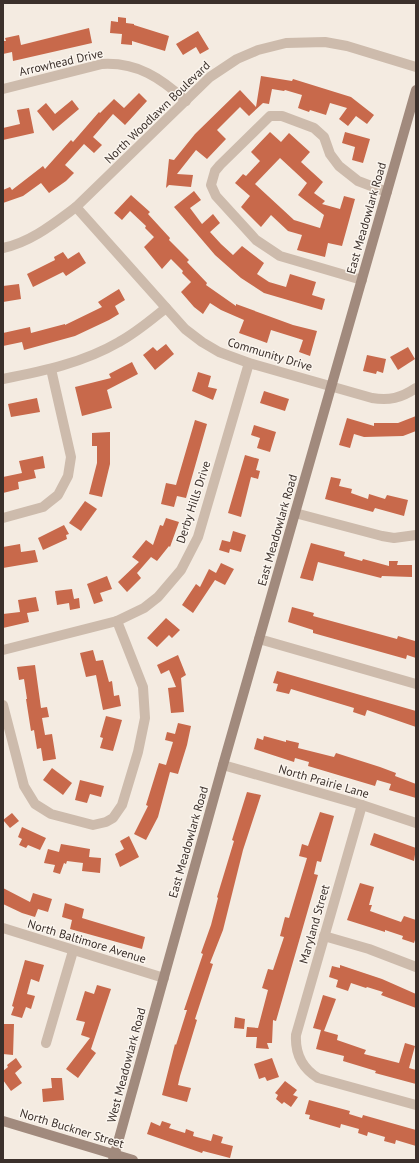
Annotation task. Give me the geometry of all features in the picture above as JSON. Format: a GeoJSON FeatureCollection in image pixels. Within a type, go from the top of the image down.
{"type":"FeatureCollection","features":[{"type":"Feature","properties":{"kind":"main road","name":"East Meadowlark Road"},"geometry":{"type":"LineString","coordinates":[[164,978],[223,765],[416,90]]}},
{"type":"Feature","properties":{"kind":"main road","name":"West Meadowlark Road"},"geometry":{"type":"LineString","coordinates":[[114,1157],[164,978]]}},
{"type":"Feature","properties":{"kind":"main road","name":"North Buckner Street"},"geometry":{"type":"LineString","coordinates":[[3,1121],[114,1157],[133,1160]]}},
{"type":"Feature","properties":{"kind":"street","name":"North Woodlawn Boulevard"},"geometry":{"type":"LineString","coordinates":[[3,248],[29,240],[76,208],[210,76],[237,59],[258,50],[286,43],[325,42],[347,46],[416,67]]}},
{"type":"Feature","properties":{"kind":"street","name":"Arrowhead Drive"},"geometry":{"type":"LineString","coordinates":[[3,89],[102,64],[119,64],[135,67],[150,73],[167,83],[186,101]]}},
{"type":"Feature","properties":{"kind":"street"},"geometry":{"type":"LineString","coordinates":[[362,280],[280,256],[269,250],[256,240],[216,196],[211,185],[212,179],[220,164],[265,119],[276,115],[314,128],[324,137],[330,154],[339,166],[358,181],[387,192]]}},
{"type":"Feature","properties":{"kind":"street","name":"Community Drive"},"geometry":{"type":"LineString","coordinates":[[76,208],[185,329],[202,342],[219,352],[248,363],[386,400],[406,395],[416,388]]}},
{"type":"Feature","properties":{"kind":"street"},"geometry":{"type":"LineString","coordinates":[[3,379],[51,369],[75,362],[120,342],[166,308]]}},
{"type":"Feature","properties":{"kind":"street","name":"Derby Hills Drive"},"geometry":{"type":"LineString","coordinates":[[3,650],[117,621],[144,608],[158,597],[188,559],[201,528],[248,363]]}},
{"type":"Feature","properties":{"kind":"street"},"geometry":{"type":"LineString","coordinates":[[3,518],[43,507],[58,495],[68,476],[71,457],[51,369]]}},
{"type":"Feature","properties":{"kind":"street"},"geometry":{"type":"LineString","coordinates":[[295,513],[382,536],[394,538],[416,535]]}},
{"type":"Feature","properties":{"kind":"street"},"geometry":{"type":"LineString","coordinates":[[3,705],[24,786],[35,804],[50,814],[93,825],[106,822],[113,818],[122,805],[138,752],[145,718],[143,687],[117,621]]}},
{"type":"Feature","properties":{"kind":"street"},"geometry":{"type":"LineString","coordinates":[[259,639],[416,684]]}},
{"type":"Feature","properties":{"kind":"street","name":"North Prairie Lane"},"geometry":{"type":"LineString","coordinates":[[223,765],[362,805],[416,823]]}},
{"type":"Feature","properties":{"kind":"street","name":"Maryland Street"},"geometry":{"type":"LineString","coordinates":[[362,805],[296,1035],[297,1051],[308,1070],[318,1078],[416,1105]]}},
{"type":"Feature","properties":{"kind":"street","name":"North Baltimore Avenue"},"geometry":{"type":"LineString","coordinates":[[3,928],[72,951],[164,978]]}},
{"type":"Feature","properties":{"kind":"street"},"geometry":{"type":"LineString","coordinates":[[324,936],[369,949],[416,967]]}},
{"type":"Feature","properties":{"kind":"street"},"geometry":{"type":"LineString","coordinates":[[46,1043],[72,951]]}},
{"type":"Feature","properties":{"kind":"building"},"geometry":{"type":"Polygon","coordinates":[[[118,17],[126,18],[126,23],[134,24],[169,36],[165,51],[132,41],[132,45],[121,44],[122,34],[110,33],[111,21],[118,22],[118,17]]]}},
{"type":"Feature","properties":{"kind":"building"},"geometry":{"type":"Polygon","coordinates":[[[89,28],[92,43],[13,61],[12,52],[3,54],[3,41],[6,41],[5,38],[19,35],[21,45],[89,28]]]}},
{"type":"Feature","properties":{"kind":"building"},"geometry":{"type":"Polygon","coordinates":[[[198,31],[209,49],[200,54],[196,47],[183,55],[176,44],[198,31]]]}},
{"type":"Feature","properties":{"kind":"building"},"geometry":{"type":"Polygon","coordinates":[[[261,76],[292,81],[293,79],[351,97],[374,115],[367,124],[356,116],[348,126],[339,119],[347,108],[330,103],[326,115],[310,110],[309,112],[298,108],[302,95],[285,90],[272,89],[269,104],[263,103],[249,116],[240,107],[217,130],[226,139],[207,159],[196,150],[177,174],[193,175],[191,187],[169,185],[166,188],[169,159],[174,160],[195,134],[240,90],[256,107],[261,76]]]}},
{"type":"Feature","properties":{"kind":"building"},"geometry":{"type":"Polygon","coordinates":[[[139,93],[147,101],[125,125],[113,114],[93,137],[102,145],[94,153],[84,144],[65,165],[74,173],[66,181],[49,193],[41,183],[23,196],[3,203],[3,190],[10,187],[12,190],[43,166],[45,169],[71,140],[73,142],[99,112],[100,113],[114,99],[124,108],[139,93]]]}},
{"type":"Feature","properties":{"kind":"building"},"geometry":{"type":"Polygon","coordinates":[[[72,100],[79,109],[53,131],[37,111],[46,103],[55,114],[72,100]]]}},
{"type":"Feature","properties":{"kind":"building"},"geometry":{"type":"Polygon","coordinates":[[[29,108],[34,133],[3,140],[3,128],[20,124],[17,110],[29,108]]]}},
{"type":"Feature","properties":{"kind":"building"},"geometry":{"type":"Polygon","coordinates":[[[270,132],[281,142],[289,133],[310,152],[301,162],[323,182],[314,193],[325,201],[322,204],[340,209],[344,196],[355,199],[342,246],[328,243],[325,257],[297,250],[302,235],[288,231],[271,215],[261,227],[241,207],[250,196],[235,183],[243,174],[246,176],[260,161],[251,152],[270,132]],[[280,158],[255,184],[294,220],[320,228],[324,215],[298,195],[307,183],[280,158]]]}},
{"type":"Feature","properties":{"kind":"building"},"geometry":{"type":"Polygon","coordinates":[[[345,132],[370,139],[363,163],[352,160],[355,147],[342,143],[345,132]]]}},
{"type":"Feature","properties":{"kind":"building"},"geometry":{"type":"Polygon","coordinates":[[[194,191],[201,200],[190,208],[202,224],[213,214],[220,223],[210,232],[221,244],[233,255],[242,246],[264,263],[257,274],[269,282],[286,287],[290,274],[316,282],[312,295],[325,299],[322,310],[264,293],[241,278],[215,255],[174,207],[194,191]]]}},
{"type":"Feature","properties":{"kind":"building"},"geometry":{"type":"Polygon","coordinates":[[[131,195],[150,212],[148,214],[170,238],[169,240],[189,260],[187,262],[207,283],[206,285],[236,306],[236,304],[293,325],[317,331],[310,356],[299,352],[303,340],[271,330],[267,343],[239,333],[244,320],[221,310],[210,303],[203,314],[194,307],[181,292],[191,282],[182,273],[183,271],[171,259],[162,269],[144,247],[154,237],[145,228],[146,226],[130,211],[122,220],[114,213],[131,195]]]}},
{"type":"Feature","properties":{"kind":"building"},"geometry":{"type":"Polygon","coordinates":[[[63,252],[68,259],[79,252],[86,263],[66,276],[63,272],[33,287],[27,274],[55,260],[54,257],[63,252]]]}},
{"type":"Feature","properties":{"kind":"building"},"geometry":{"type":"Polygon","coordinates":[[[19,284],[21,299],[3,302],[3,286],[19,284]]]}},
{"type":"Feature","properties":{"kind":"building"},"geometry":{"type":"Polygon","coordinates":[[[119,289],[125,300],[115,306],[119,314],[109,320],[75,336],[24,350],[22,342],[3,346],[3,333],[30,327],[31,333],[65,325],[102,307],[98,302],[119,289]]]}},
{"type":"Feature","properties":{"kind":"building"},"geometry":{"type":"Polygon","coordinates":[[[166,344],[174,354],[155,370],[143,355],[153,347],[157,351],[166,344]]]}},
{"type":"Feature","properties":{"kind":"building"},"geometry":{"type":"Polygon","coordinates":[[[408,347],[415,359],[398,370],[390,357],[408,347]]]}},
{"type":"Feature","properties":{"kind":"building"},"geometry":{"type":"Polygon","coordinates":[[[367,355],[386,359],[383,373],[377,371],[376,374],[363,371],[367,355]]]}},
{"type":"Feature","properties":{"kind":"building"},"geometry":{"type":"Polygon","coordinates":[[[132,362],[138,374],[107,390],[112,408],[82,416],[75,387],[111,378],[109,374],[132,362]]]}},
{"type":"Feature","properties":{"kind":"building"},"geometry":{"type":"Polygon","coordinates":[[[198,372],[211,376],[208,387],[217,389],[213,400],[192,391],[198,372]]]}},
{"type":"Feature","properties":{"kind":"building"},"geometry":{"type":"Polygon","coordinates":[[[264,391],[289,399],[285,411],[260,403],[264,391]]]}},
{"type":"Feature","properties":{"kind":"building"},"geometry":{"type":"Polygon","coordinates":[[[37,398],[40,412],[11,417],[8,404],[37,398]]]}},
{"type":"Feature","properties":{"kind":"building"},"geometry":{"type":"Polygon","coordinates":[[[416,416],[416,431],[403,436],[364,437],[354,434],[350,448],[339,445],[347,418],[374,426],[374,423],[398,423],[416,416]]]}},
{"type":"Feature","properties":{"kind":"building"},"geometry":{"type":"Polygon","coordinates":[[[195,420],[207,424],[186,498],[177,496],[174,507],[161,504],[166,483],[176,485],[195,420]]]}},
{"type":"Feature","properties":{"kind":"building"},"geometry":{"type":"Polygon","coordinates":[[[254,425],[276,432],[270,452],[257,448],[260,438],[251,435],[254,425]]]}},
{"type":"Feature","properties":{"kind":"building"},"geometry":{"type":"Polygon","coordinates":[[[110,432],[110,464],[102,497],[89,494],[97,463],[97,446],[92,446],[92,433],[110,432]]]}},
{"type":"Feature","properties":{"kind":"building"},"geometry":{"type":"Polygon","coordinates":[[[245,455],[259,459],[256,470],[260,471],[258,479],[251,477],[241,517],[228,513],[245,455]]]}},
{"type":"Feature","properties":{"kind":"building"},"geometry":{"type":"Polygon","coordinates":[[[43,456],[45,468],[34,470],[36,478],[18,482],[19,489],[3,493],[3,477],[22,473],[19,461],[43,456]]]}},
{"type":"Feature","properties":{"kind":"building"},"geometry":{"type":"Polygon","coordinates":[[[331,477],[341,479],[339,486],[352,489],[351,493],[368,499],[369,494],[385,499],[387,495],[408,500],[404,516],[375,508],[373,512],[325,499],[331,477]]]}},
{"type":"Feature","properties":{"kind":"building"},"geometry":{"type":"Polygon","coordinates":[[[85,501],[97,509],[81,531],[69,523],[85,501]]]}},
{"type":"Feature","properties":{"kind":"building"},"geometry":{"type":"Polygon","coordinates":[[[166,518],[179,522],[170,547],[169,546],[157,561],[151,557],[137,573],[141,578],[127,592],[118,582],[139,562],[132,557],[146,540],[153,545],[160,525],[163,526],[166,518]]]}},
{"type":"Feature","properties":{"kind":"building"},"geometry":{"type":"Polygon","coordinates":[[[64,525],[69,534],[66,535],[67,539],[43,550],[38,538],[64,525]]]}},
{"type":"Feature","properties":{"kind":"building"},"geometry":{"type":"Polygon","coordinates":[[[233,531],[246,535],[241,552],[230,549],[229,553],[219,550],[222,540],[230,542],[233,531]]]}},
{"type":"Feature","properties":{"kind":"building"},"geometry":{"type":"Polygon","coordinates":[[[311,543],[345,552],[344,556],[362,561],[363,559],[389,566],[389,561],[398,561],[397,565],[412,565],[412,577],[382,576],[381,578],[318,562],[313,581],[300,578],[311,543]]]}},
{"type":"Feature","properties":{"kind":"building"},"geometry":{"type":"Polygon","coordinates":[[[20,544],[21,552],[35,550],[38,562],[3,568],[3,547],[20,544]]]}},
{"type":"Feature","properties":{"kind":"building"},"geometry":{"type":"Polygon","coordinates":[[[221,563],[234,569],[225,585],[215,580],[193,613],[182,605],[196,584],[200,587],[209,569],[216,573],[221,563]]]}},
{"type":"Feature","properties":{"kind":"building"},"geometry":{"type":"Polygon","coordinates":[[[107,576],[112,589],[100,593],[103,601],[94,604],[87,584],[107,576]]]}},
{"type":"Feature","properties":{"kind":"building"},"geometry":{"type":"Polygon","coordinates":[[[72,589],[74,599],[79,598],[80,608],[70,610],[69,603],[57,605],[55,591],[72,589]]]}},
{"type":"Feature","properties":{"kind":"building"},"geometry":{"type":"Polygon","coordinates":[[[36,597],[39,611],[27,613],[29,622],[3,628],[3,614],[20,612],[18,600],[36,597]]]}},
{"type":"Feature","properties":{"kind":"building"},"geometry":{"type":"Polygon","coordinates":[[[292,607],[314,613],[313,616],[397,639],[398,636],[415,641],[416,658],[407,655],[406,659],[313,633],[313,630],[288,622],[292,607]]]}},
{"type":"Feature","properties":{"kind":"building"},"geometry":{"type":"Polygon","coordinates":[[[166,618],[180,630],[172,638],[169,635],[157,647],[147,638],[166,618]]]}},
{"type":"Feature","properties":{"kind":"building"},"geometry":{"type":"Polygon","coordinates":[[[93,650],[96,661],[103,660],[109,682],[112,681],[114,696],[119,695],[121,706],[103,710],[96,675],[86,677],[80,653],[93,650]]]}},
{"type":"Feature","properties":{"kind":"building"},"geometry":{"type":"Polygon","coordinates":[[[178,655],[186,675],[181,678],[184,712],[171,713],[168,688],[176,687],[169,670],[161,674],[157,665],[178,655]]]}},
{"type":"Feature","properties":{"kind":"building"},"geometry":{"type":"Polygon","coordinates":[[[35,665],[41,708],[47,707],[49,717],[42,718],[45,735],[52,734],[56,759],[43,761],[41,748],[37,749],[34,730],[31,731],[24,679],[19,680],[17,667],[35,665]]]}},
{"type":"Feature","properties":{"kind":"building"},"geometry":{"type":"Polygon","coordinates":[[[277,671],[416,711],[416,727],[367,710],[365,716],[353,712],[354,708],[291,689],[289,694],[276,691],[278,684],[273,683],[277,671]]]}},
{"type":"Feature","properties":{"kind":"building"},"geometry":{"type":"Polygon","coordinates":[[[106,716],[122,720],[113,751],[100,748],[103,738],[100,737],[106,716]]]}},
{"type":"Feature","properties":{"kind":"building"},"geometry":{"type":"Polygon","coordinates":[[[178,723],[191,726],[187,745],[178,774],[170,772],[158,817],[146,840],[134,834],[148,806],[146,805],[159,763],[166,765],[173,742],[165,740],[167,732],[175,734],[178,723]]]}},
{"type":"Feature","properties":{"kind":"building"},"geometry":{"type":"Polygon","coordinates":[[[264,736],[286,742],[286,740],[299,743],[298,748],[334,757],[336,753],[396,773],[395,776],[416,784],[416,798],[389,790],[391,784],[377,780],[375,786],[308,766],[309,762],[295,758],[294,762],[254,749],[257,738],[263,740],[264,736]]]}},
{"type":"Feature","properties":{"kind":"building"},"geometry":{"type":"Polygon","coordinates":[[[52,768],[72,783],[63,795],[43,780],[52,768]]]}},
{"type":"Feature","properties":{"kind":"building"},"geometry":{"type":"Polygon","coordinates":[[[80,780],[104,786],[101,797],[90,794],[87,803],[75,800],[80,780]]]}},
{"type":"Feature","properties":{"kind":"building"},"geometry":{"type":"Polygon","coordinates":[[[247,792],[261,795],[243,850],[223,930],[210,963],[213,964],[195,1019],[197,1020],[180,1076],[178,1085],[191,1088],[187,1102],[162,1095],[175,1044],[176,1045],[187,1010],[184,1010],[203,954],[201,953],[211,925],[217,897],[234,841],[232,840],[247,792]]]}},
{"type":"Feature","properties":{"kind":"building"},"geometry":{"type":"Polygon","coordinates":[[[320,812],[334,816],[321,862],[317,861],[314,874],[318,875],[276,1021],[273,1020],[272,1043],[267,1043],[269,1049],[256,1048],[257,1037],[246,1037],[247,1027],[258,1028],[268,990],[262,988],[268,969],[273,970],[284,937],[280,936],[285,917],[289,918],[307,858],[299,856],[302,844],[308,846],[320,812]]]}},
{"type":"Feature","properties":{"kind":"building"},"geometry":{"type":"Polygon","coordinates":[[[12,813],[19,821],[10,828],[3,820],[12,813]]]}},
{"type":"Feature","properties":{"kind":"building"},"geometry":{"type":"Polygon","coordinates":[[[22,827],[46,838],[40,850],[28,845],[26,848],[19,845],[22,839],[18,837],[22,827]]]}},
{"type":"Feature","properties":{"kind":"building"},"geometry":{"type":"Polygon","coordinates":[[[374,833],[416,848],[414,861],[370,845],[374,833]]]}},
{"type":"Feature","properties":{"kind":"building"},"geometry":{"type":"Polygon","coordinates":[[[129,836],[139,857],[120,867],[115,854],[124,849],[120,841],[129,836]]]}},
{"type":"Feature","properties":{"kind":"building"},"geometry":{"type":"Polygon","coordinates":[[[61,844],[90,849],[89,857],[101,858],[100,873],[82,871],[83,863],[67,861],[66,864],[64,863],[60,874],[53,872],[55,865],[44,863],[48,849],[59,852],[61,844]]]}},
{"type":"Feature","properties":{"kind":"building"},"geometry":{"type":"Polygon","coordinates":[[[360,883],[374,887],[369,905],[372,905],[370,911],[401,922],[404,916],[416,920],[416,937],[414,943],[402,939],[403,936],[347,920],[360,883]]]}},
{"type":"Feature","properties":{"kind":"building"},"geometry":{"type":"Polygon","coordinates":[[[3,888],[30,902],[33,893],[52,899],[48,912],[38,909],[35,917],[3,904],[3,888]]]}},
{"type":"Feature","properties":{"kind":"building"},"geometry":{"type":"Polygon","coordinates":[[[65,903],[84,909],[82,918],[145,937],[142,949],[70,929],[72,920],[62,917],[65,903]]]}},
{"type":"Feature","properties":{"kind":"building"},"geometry":{"type":"Polygon","coordinates":[[[25,960],[44,965],[39,982],[31,979],[27,994],[35,996],[31,1009],[26,1007],[22,1018],[11,1015],[14,1007],[12,1006],[25,960]]]}},
{"type":"Feature","properties":{"kind":"building"},"geometry":{"type":"Polygon","coordinates":[[[340,965],[382,979],[416,994],[416,1008],[381,995],[383,992],[367,987],[366,988],[351,983],[348,991],[336,987],[338,980],[329,977],[332,966],[340,968],[340,965]]]}},
{"type":"Feature","properties":{"kind":"building"},"geometry":{"type":"Polygon","coordinates":[[[97,985],[111,989],[91,1049],[96,1053],[78,1078],[66,1069],[90,1038],[81,1035],[85,1022],[76,1020],[85,991],[94,994],[97,985]]]}},
{"type":"Feature","properties":{"kind":"building"},"geometry":{"type":"Polygon","coordinates":[[[323,995],[336,999],[324,1031],[338,1035],[337,1040],[366,1050],[364,1054],[399,1063],[405,1043],[415,1046],[409,1068],[416,1070],[416,1084],[375,1073],[376,1071],[343,1061],[344,1056],[316,1049],[321,1030],[313,1028],[323,995]]]}},
{"type":"Feature","properties":{"kind":"building"},"geometry":{"type":"Polygon","coordinates":[[[235,1017],[245,1019],[244,1029],[234,1028],[235,1017]]]}},
{"type":"Feature","properties":{"kind":"building"},"geometry":{"type":"Polygon","coordinates":[[[3,1024],[14,1024],[13,1055],[3,1054],[3,1024]]]}},
{"type":"Feature","properties":{"kind":"building"},"geometry":{"type":"Polygon","coordinates":[[[16,1058],[22,1067],[15,1073],[22,1083],[11,1091],[3,1080],[3,1071],[8,1067],[7,1065],[16,1058]]]}},
{"type":"Feature","properties":{"kind":"building"},"geometry":{"type":"Polygon","coordinates":[[[272,1058],[279,1077],[267,1081],[265,1077],[259,1079],[254,1064],[272,1058]]]}},
{"type":"Feature","properties":{"kind":"building"},"geometry":{"type":"Polygon","coordinates":[[[51,1078],[62,1078],[64,1100],[43,1102],[42,1089],[52,1088],[51,1078]]]}},
{"type":"Feature","properties":{"kind":"building"},"geometry":{"type":"Polygon","coordinates":[[[285,1081],[297,1090],[293,1095],[298,1097],[291,1107],[284,1102],[282,1104],[276,1099],[278,1095],[275,1093],[285,1081]]]}},
{"type":"Feature","properties":{"kind":"building"},"geometry":{"type":"Polygon","coordinates":[[[309,1100],[350,1111],[349,1114],[362,1118],[363,1115],[416,1130],[416,1146],[396,1140],[395,1144],[384,1141],[385,1137],[368,1132],[367,1136],[358,1133],[359,1129],[341,1124],[340,1128],[309,1119],[310,1115],[305,1114],[309,1100]]]}},
{"type":"Feature","properties":{"kind":"building"},"geometry":{"type":"Polygon","coordinates":[[[162,1121],[171,1124],[169,1128],[185,1133],[186,1129],[194,1132],[193,1136],[211,1141],[213,1134],[223,1137],[221,1143],[233,1146],[230,1158],[203,1151],[202,1153],[147,1134],[151,1122],[160,1126],[162,1121]]]}}]}
